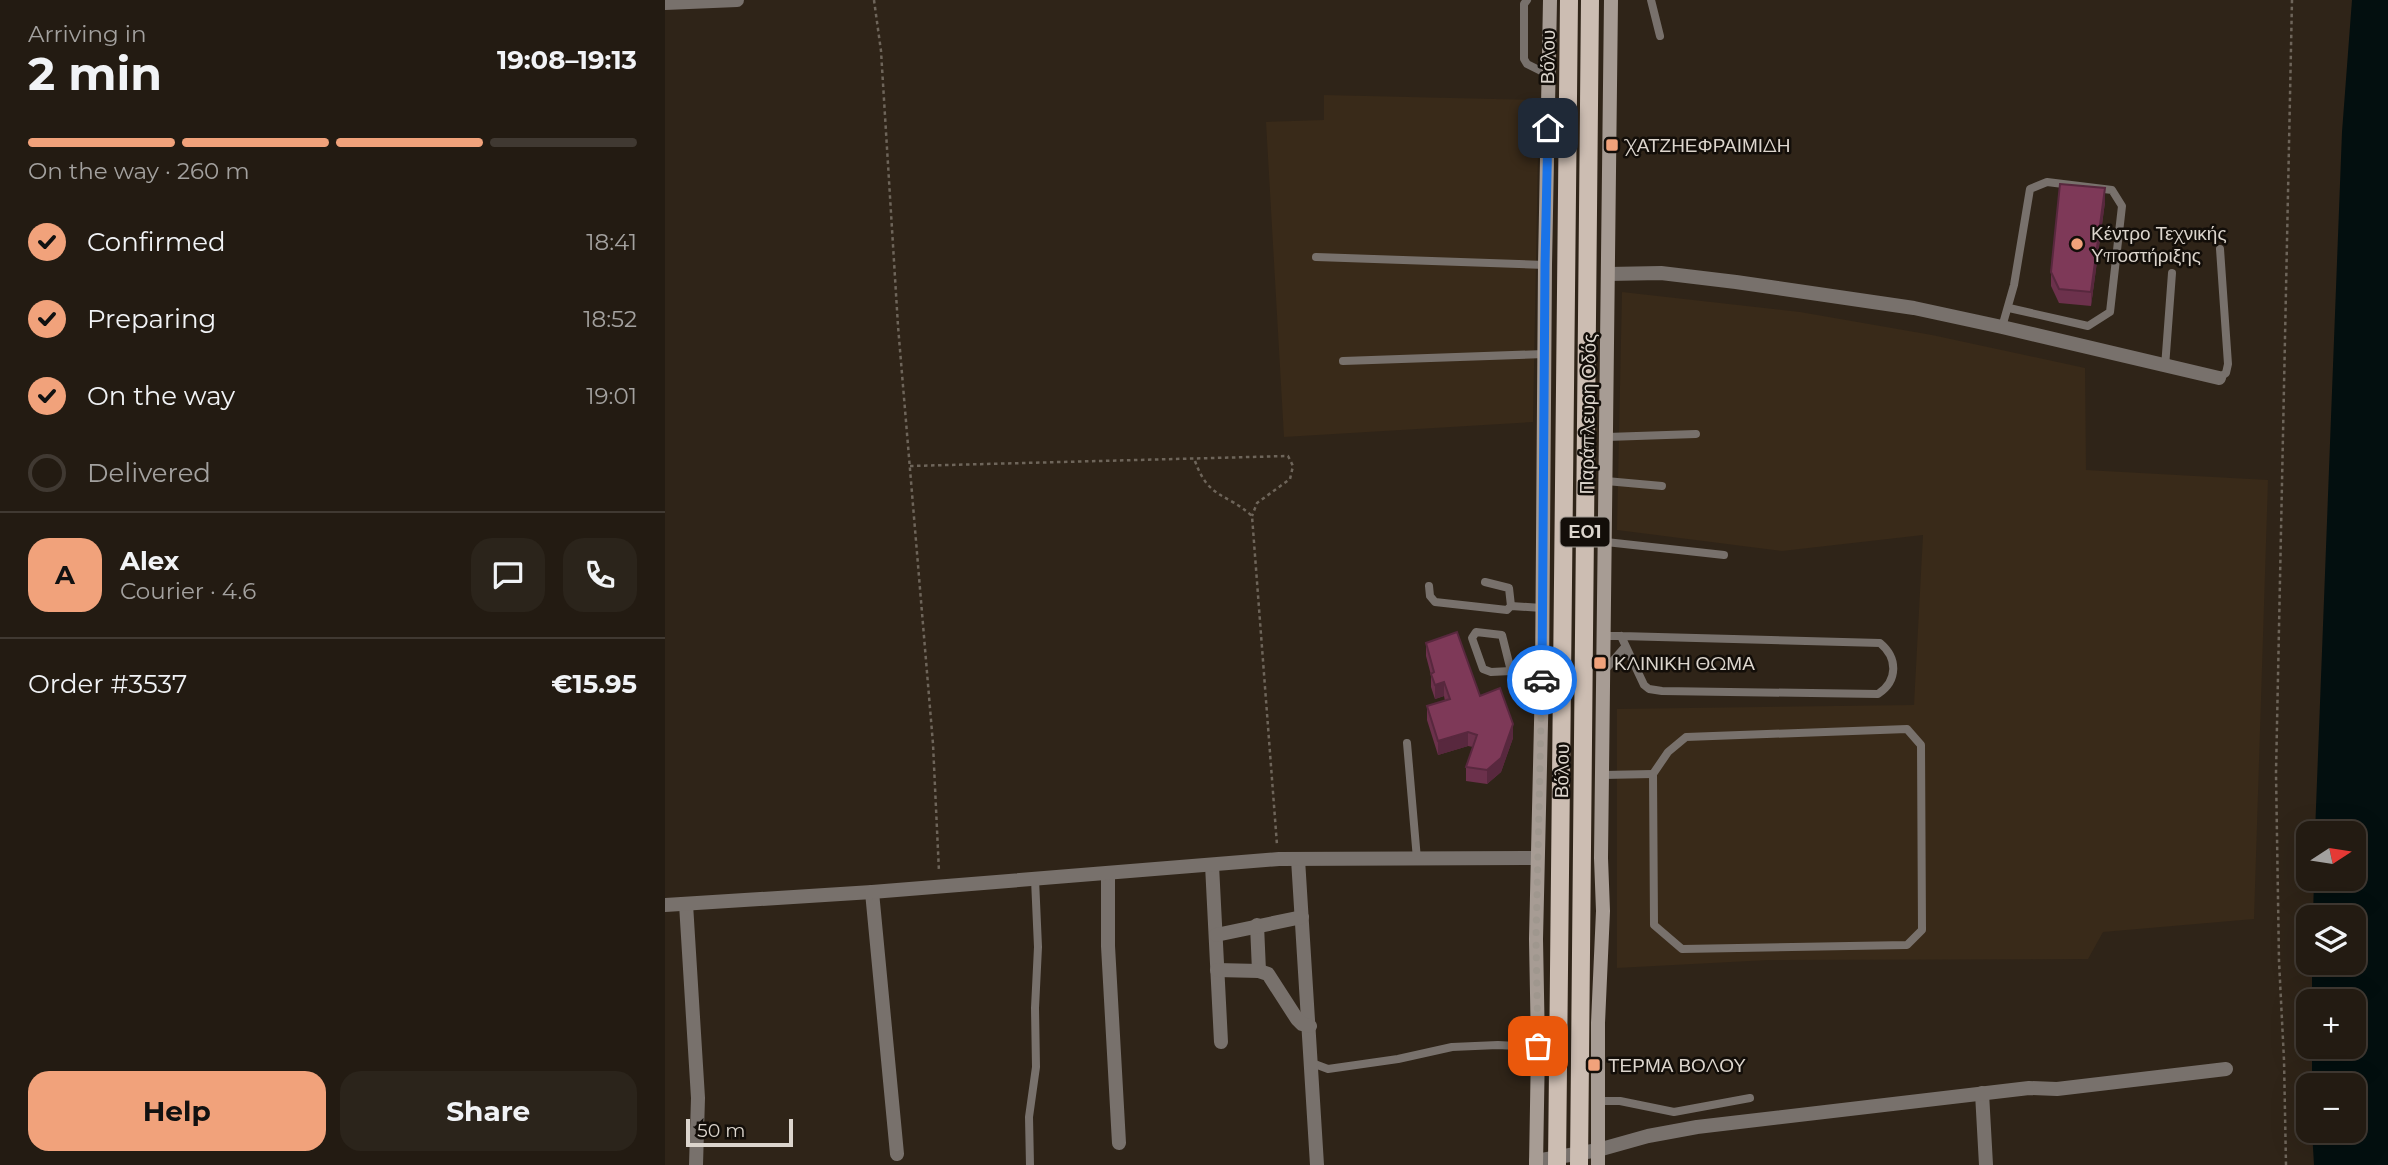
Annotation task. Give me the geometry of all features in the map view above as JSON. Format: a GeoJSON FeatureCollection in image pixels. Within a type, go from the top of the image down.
{"type":"FeatureCollection","features":[{"type":"Feature","properties":{"kind":"main road","name":"Βόλου"},"geometry":{"type":"LineString","coordinates":[[1557,1161],[1569,0]]}},
{"type":"Feature","properties":{"kind":"main road","name":"Βόλου"},"geometry":{"type":"LineString","coordinates":[[1579,1159],[1590,0]]}},
{"type":"Feature","properties":{"kind":"street"},"geometry":{"type":"LineString","coordinates":[[665,3],[737,0]]}},
{"type":"Feature","properties":{"kind":"street"},"geometry":{"type":"LineString","coordinates":[[1550,0],[1536,1163],[1598,1158],[1648,1136],[1697,1127],[1982,1093],[2057,1088],[2226,1069]]}},
{"type":"Feature","properties":{"kind":"street","name":"Παράπλευρη Οδός"},"geometry":{"type":"LineString","coordinates":[[1598,1158],[1598,1023],[1603,911],[1601,858],[1611,0]]}},
{"type":"Feature","properties":{"kind":"street"},"geometry":{"type":"LineString","coordinates":[[1608,274],[1661,273],[1913,308],[2219,379]]}},
{"type":"Feature","properties":{"kind":"street"},"geometry":{"type":"LineString","coordinates":[[665,905],[872,892],[1279,859],[1538,858]]}},
{"type":"Feature","properties":{"kind":"street"},"geometry":{"type":"LineString","coordinates":[[1298,859],[1317,1165]]}},
{"type":"Feature","properties":{"kind":"street"},"geometry":{"type":"LineString","coordinates":[[1213,865],[1220,1042]]}},
{"type":"Feature","properties":{"kind":"street"},"geometry":{"type":"LineString","coordinates":[[1108,873],[1108,946],[1119,1143]]}},
{"type":"Feature","properties":{"kind":"street"},"geometry":{"type":"LineString","coordinates":[[872,892],[889,1096],[897,1154]]}},
{"type":"Feature","properties":{"kind":"street"},"geometry":{"type":"LineString","coordinates":[[686,904],[698,1098],[696,1165]]}},
{"type":"Feature","properties":{"kind":"street"},"geometry":{"type":"LineString","coordinates":[[1216,935],[1302,917]]}},
{"type":"Feature","properties":{"kind":"street"},"geometry":{"type":"LineString","coordinates":[[1257,925],[1259,971]]}},
{"type":"Feature","properties":{"kind":"street"},"geometry":{"type":"LineString","coordinates":[[1217,970],[1259,971],[1273,979],[1300,1022],[1310,1026]]}},
{"type":"Feature","properties":{"kind":"street"},"geometry":{"type":"LineString","coordinates":[[1982,1093],[1986,1165]]}},
{"type":"Feature","properties":{"kind":"lane"},"geometry":{"type":"LineString","coordinates":[[1527,0],[1524,4],[1523,56],[1527,64],[1549,75]]}},
{"type":"Feature","properties":{"kind":"lane"},"geometry":{"type":"LineString","coordinates":[[1651,0],[1660,36]]}},
{"type":"Feature","properties":{"kind":"lane"},"geometry":{"type":"LineString","coordinates":[[2002,327],[2014,285],[2030,189],[2047,182],[2112,190],[2122,206],[2110,312],[2088,326],[2008,308]]}},
{"type":"Feature","properties":{"kind":"lane"},"geometry":{"type":"LineString","coordinates":[[2219,379],[2226,373],[2228,364],[2220,248]]}},
{"type":"Feature","properties":{"kind":"lane"},"geometry":{"type":"LineString","coordinates":[[1316,257],[1545,265]]}},
{"type":"Feature","properties":{"kind":"lane"},"geometry":{"type":"LineString","coordinates":[[2165,367],[2172,273]]}},
{"type":"Feature","properties":{"kind":"lane"},"geometry":{"type":"LineString","coordinates":[[1343,360],[1544,354]]}},
{"type":"Feature","properties":{"kind":"lane"},"geometry":{"type":"LineString","coordinates":[[1607,437],[1696,434]]}},
{"type":"Feature","properties":{"kind":"lane"},"geometry":{"type":"LineString","coordinates":[[1606,481],[1662,486]]}},
{"type":"Feature","properties":{"kind":"lane"},"geometry":{"type":"LineString","coordinates":[[1606,542],[1724,555]]}},
{"type":"Feature","properties":{"kind":"lane"},"geometry":{"type":"LineString","coordinates":[[1485,582],[1509,588],[1511,606]]}},
{"type":"Feature","properties":{"kind":"lane"},"geometry":{"type":"LineString","coordinates":[[1429,586],[1430,596],[1435,602],[1507,610],[1511,606],[1542,608]]}},
{"type":"Feature","properties":{"kind":"lane"},"geometry":{"type":"LineString","coordinates":[[1542,662],[1511,671],[1491,672],[1483,669],[1472,638],[1474,633],[1502,635],[1511,671],[1515,689],[1542,704]]}},
{"type":"Feature","properties":{"kind":"lane"},"geometry":{"type":"LineString","coordinates":[[1604,636],[1621,636],[1880,643],[1889,651],[1894,669],[1891,681],[1878,694],[1662,691],[1646,688],[1621,636]]}},
{"type":"Feature","properties":{"kind":"lane"},"geometry":{"type":"LineString","coordinates":[[1604,671],[1625,648]]}},
{"type":"Feature","properties":{"kind":"lane"},"geometry":{"type":"LineString","coordinates":[[1907,729],[1921,745],[1922,930],[1907,945],[1682,949],[1654,925],[1653,774],[1668,752],[1686,737],[1907,729]]}},
{"type":"Feature","properties":{"kind":"lane"},"geometry":{"type":"LineString","coordinates":[[1407,743],[1417,859]]}},
{"type":"Feature","properties":{"kind":"lane"},"geometry":{"type":"LineString","coordinates":[[1603,775],[1653,774]]}},
{"type":"Feature","properties":{"kind":"lane"},"geometry":{"type":"LineString","coordinates":[[1030,1165],[1029,1117],[1036,1067],[1038,947],[1035,879]]}},
{"type":"Feature","properties":{"kind":"lane"},"geometry":{"type":"LineString","coordinates":[[1312,1063],[1328,1069],[1398,1059],[1452,1047],[1538,1046]]}},
{"type":"Feature","properties":{"kind":"lane"},"geometry":{"type":"LineString","coordinates":[[1598,1101],[1620,1101],[1674,1112],[1750,1098]]}},
{"type":"Feature","properties":{"kind":"path"},"geometry":{"type":"LineString","coordinates":[[874,0],[881,51],[898,326],[933,744],[940,868],[935,887]]}},
{"type":"Feature","properties":{"kind":"path"},"geometry":{"type":"LineString","coordinates":[[2286,1165],[2276,774],[2293,0]]}},
{"type":"Feature","properties":{"kind":"path"},"geometry":{"type":"LineString","coordinates":[[910,466],[1288,456],[1293,466],[1290,479],[1257,503],[1252,516],[1269,762],[1279,859]]}},
{"type":"Feature","properties":{"kind":"path"},"geometry":{"type":"LineString","coordinates":[[1194,460],[1210,489],[1252,516]]}},
{"type":"Feature","properties":{"kind":"shaded area"},"geometry":{"type":"Polygon","coordinates":[[[2352,0],[2388,0],[2388,1165],[2314,1165],[2313,1143],[2366,1143],[2366,1073],[2312,1073],[2312,1059],[2366,1059],[2366,989],[2312,989],[2312,975],[2366,975],[2366,905],[2313,905],[2314,891],[2366,891],[2366,821],[2315,821],[2342,132],[2352,0]]]}},
{"type":"Feature","properties":{"kind":"shaded area"},"geometry":{"type":"Polygon","coordinates":[[[1324,95],[1539,100],[1533,422],[1284,437],[1266,122],[1324,120],[1324,95]]]}},
{"type":"Feature","properties":{"kind":"shaded area"},"geometry":{"type":"Polygon","coordinates":[[[1622,292],[1800,312],[1932,335],[2085,368],[2086,470],[2268,480],[2254,919],[2103,932],[2088,959],[1769,960],[1617,968],[1617,709],[1914,705],[1923,535],[1782,551],[1617,530],[1622,292]]]}},
{"type":"Feature","properties":{"kind":"building","name":"Κέντρο Τεχνικής Υποστήριξης"},"geometry":{"type":"Polygon","coordinates":[[[2060,184],[2105,188],[2091,292],[2059,289],[2051,272],[2060,184]]]}},
{"type":"Feature","properties":{"kind":"building"},"geometry":{"type":"Polygon","coordinates":[[[1457,632],[1480,696],[1500,688],[1513,724],[1501,758],[1487,770],[1466,767],[1477,735],[1468,732],[1438,741],[1427,706],[1450,699],[1444,682],[1435,685],[1426,643],[1457,632]]]}},
{"type":"Feature","properties":{"kind":"way so far"},"geometry":{"type":"LineString","coordinates":[[1538,1046],[1536,939],[1542,680]]}},
{"type":"Feature","properties":{"kind":"place","name":"ΧΑΤΖΗΕΦΡΑΙΜΙΔΗ"},"geometry":{"type":"Point","coordinates":[1612,145]}},
{"type":"Feature","properties":{"kind":"place","name":"Κέντρο Τεχνικής Υποστήριξης"},"geometry":{"type":"Point","coordinates":[2077,244]}},
{"type":"Feature","properties":{"kind":"place","name":"ΚΛΙΝΙΚΗ ΘΩΜΑ"},"geometry":{"type":"Point","coordinates":[1600,663]}},
{"type":"Feature","properties":{"kind":"place","name":"ΤΕΡΜΑ ΒΟΛΟΥ"},"geometry":{"type":"Point","coordinates":[1594,1065]}},
{"type":"Feature","properties":{"kind":"route"},"geometry":{"type":"LineString","coordinates":[[1542,680],[1548,128]]}}]}
